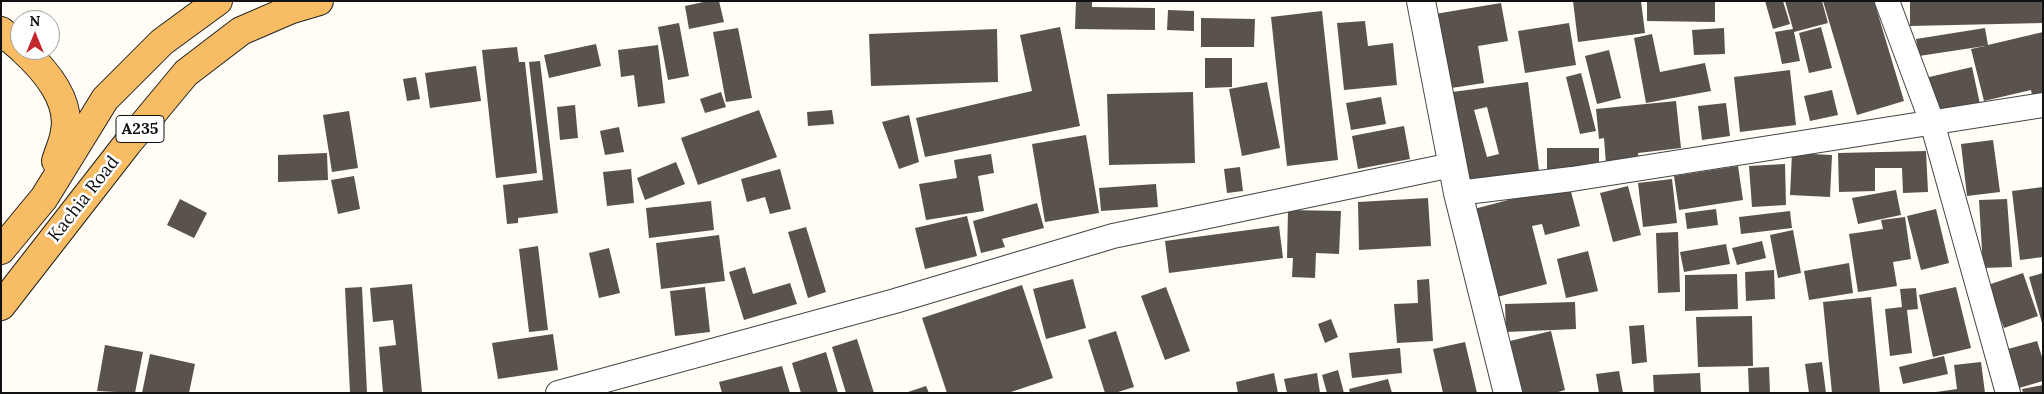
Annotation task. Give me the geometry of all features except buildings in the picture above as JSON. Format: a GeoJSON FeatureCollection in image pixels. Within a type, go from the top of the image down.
{"type":"FeatureCollection","features":[{"type":"Feature","properties":{"kind":"highway","name":"A235"},"geometry":{"type":"LineString","coordinates":[[1,250],[44,198],[104,99],[162,42],[218,1]]}},
{"type":"Feature","properties":{"kind":"highway","name":"Kachia Road"},"geometry":{"type":"LineString","coordinates":[[1,306],[127,144],[186,73],[241,32],[292,9],[319,1]]}},
{"type":"Feature","properties":{"kind":"highway"},"geometry":{"type":"LineString","coordinates":[[34,60],[55,88],[66,113],[66,130],[44,198]]}},
{"type":"Feature","properties":{"kind":"street"},"geometry":{"type":"LineString","coordinates":[[1422,1],[1458,193],[1508,393]]}},
{"type":"Feature","properties":{"kind":"street"},"geometry":{"type":"LineString","coordinates":[[1886,1],[1932,122],[2008,393]]}},
{"type":"Feature","properties":{"kind":"street"},"geometry":{"type":"LineString","coordinates":[[1458,193],[1572,178],[2043,105]]}},
{"type":"Feature","properties":{"kind":"street"},"geometry":{"type":"LineString","coordinates":[[558,393],[895,301],[1113,236],[1452,165]]}}]}
